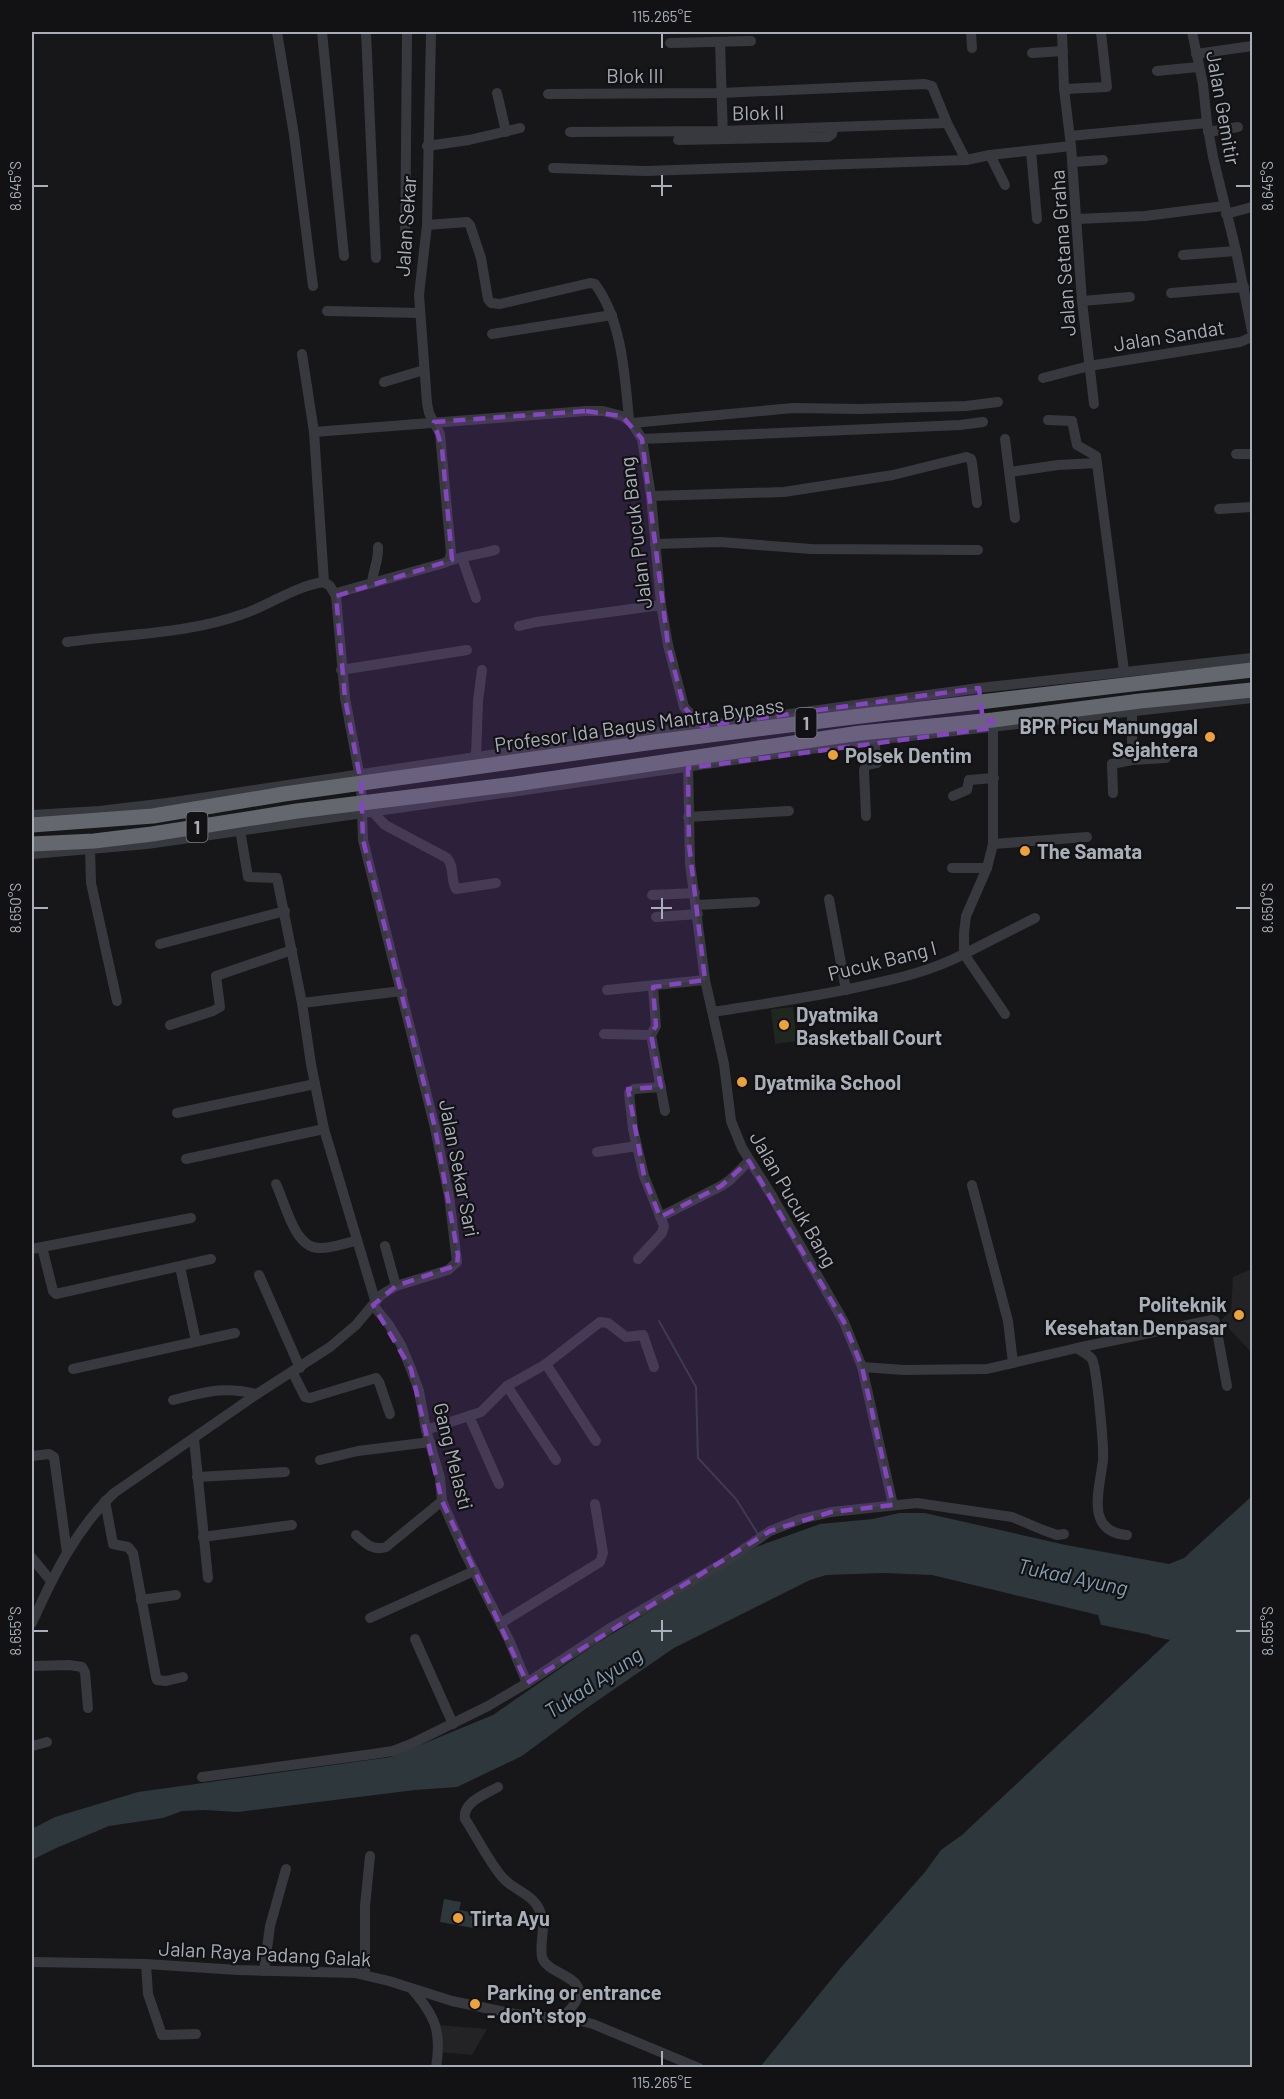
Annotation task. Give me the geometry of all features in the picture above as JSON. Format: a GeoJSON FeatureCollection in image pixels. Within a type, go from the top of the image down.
{"type":"FeatureCollection","features":[{"type":"Feature","properties":{"kind":"highway","name":"Profesor Ida Bagus Mantra Bypass"},"geometry":{"type":"LineString","coordinates":[[32,825],[153,816],[360,778],[593,746],[786,725],[980,696],[1252,670]]}},
{"type":"Feature","properties":{"kind":"highway","name":"Profesor Ida Bagus Mantra Bypass"},"geometry":{"type":"LineString","coordinates":[[32,844],[94,841],[152,834],[297,811],[366,810],[688,763],[792,743],[860,733],[993,724],[1140,700],[1252,690]]}},
{"type":"Feature","properties":{"kind":"highway"},"geometry":{"type":"LineString","coordinates":[[786,725],[792,743]]}},
{"type":"Feature","properties":{"kind":"street"},"geometry":{"type":"LineString","coordinates":[[277,32],[294,135],[313,286]]}},
{"type":"Feature","properties":{"kind":"street"},"geometry":{"type":"LineString","coordinates":[[322,32],[344,256]]}},
{"type":"Feature","properties":{"kind":"street"},"geometry":{"type":"LineString","coordinates":[[366,32],[376,258]]}},
{"type":"Feature","properties":{"kind":"street"},"geometry":{"type":"LineString","coordinates":[[405,257],[407,32]]}},
{"type":"Feature","properties":{"kind":"street","name":"Jalan Sekar"},"geometry":{"type":"LineString","coordinates":[[431,32],[427,225],[419,295],[428,408],[438,427],[442,448],[451,553],[449,560]]}},
{"type":"Feature","properties":{"kind":"street"},"geometry":{"type":"LineString","coordinates":[[971,32],[972,48]]}},
{"type":"Feature","properties":{"kind":"street"},"geometry":{"type":"LineString","coordinates":[[1062,32],[1064,89],[1071,141]]}},
{"type":"Feature","properties":{"kind":"street"},"geometry":{"type":"LineString","coordinates":[[1064,89],[1107,87],[1101,32]]}},
{"type":"Feature","properties":{"kind":"street","name":"Jalan Gemitir"},"geometry":{"type":"LineString","coordinates":[[1192,32],[1203,84],[1207,127],[1251,317],[1252,331]]}},
{"type":"Feature","properties":{"kind":"street"},"geometry":{"type":"LineString","coordinates":[[670,43],[751,41]]}},
{"type":"Feature","properties":{"kind":"street"},"geometry":{"type":"LineString","coordinates":[[678,141],[723,135],[720,42]]}},
{"type":"Feature","properties":{"kind":"street"},"geometry":{"type":"LineString","coordinates":[[1196,54],[1252,46]]}},
{"type":"Feature","properties":{"kind":"street"},"geometry":{"type":"LineString","coordinates":[[1032,53],[1063,51]]}},
{"type":"Feature","properties":{"kind":"street"},"geometry":{"type":"LineString","coordinates":[[1157,70],[1198,67]]}},
{"type":"Feature","properties":{"kind":"street","name":"Blok III"},"geometry":{"type":"LineString","coordinates":[[548,93],[721,93],[925,84],[932,86],[946,123]]}},
{"type":"Feature","properties":{"kind":"street"},"geometry":{"type":"LineString","coordinates":[[497,93],[506,132]]}},
{"type":"Feature","properties":{"kind":"street"},"geometry":{"type":"LineString","coordinates":[[946,123],[966,160]]}},
{"type":"Feature","properties":{"kind":"street","name":"Blok II"},"geometry":{"type":"LineString","coordinates":[[570,132],[723,135],[946,123]]}},
{"type":"Feature","properties":{"kind":"street"},"geometry":{"type":"LineString","coordinates":[[553,168],[646,171],[966,160],[1030,151],[1071,141],[1207,127],[1238,127]]}},
{"type":"Feature","properties":{"kind":"street"},"geometry":{"type":"LineString","coordinates":[[428,146],[520,129]]}},
{"type":"Feature","properties":{"kind":"street","name":"Jalan Setana Graha"},"geometry":{"type":"LineString","coordinates":[[1071,141],[1082,301],[1094,404]]}},
{"type":"Feature","properties":{"kind":"street"},"geometry":{"type":"LineString","coordinates":[[1030,151],[1037,219]]}},
{"type":"Feature","properties":{"kind":"street"},"geometry":{"type":"LineString","coordinates":[[990,155],[1005,185]]}},
{"type":"Feature","properties":{"kind":"street"},"geometry":{"type":"LineString","coordinates":[[1073,162],[1103,160]]}},
{"type":"Feature","properties":{"kind":"street"},"geometry":{"type":"LineString","coordinates":[[1077,219],[1252,207]]}},
{"type":"Feature","properties":{"kind":"street"},"geometry":{"type":"LineString","coordinates":[[427,225],[467,222],[470,225],[481,258],[488,299],[491,303],[500,304],[590,283],[597,287],[612,315],[624,369],[631,422]]}},
{"type":"Feature","properties":{"kind":"street"},"geometry":{"type":"LineString","coordinates":[[1183,255],[1236,251]]}},
{"type":"Feature","properties":{"kind":"street"},"geometry":{"type":"LineString","coordinates":[[1171,293],[1244,286]]}},
{"type":"Feature","properties":{"kind":"street"},"geometry":{"type":"LineString","coordinates":[[1082,301],[1130,297]]}},
{"type":"Feature","properties":{"kind":"street"},"geometry":{"type":"LineString","coordinates":[[327,311],[420,313]]}},
{"type":"Feature","properties":{"kind":"street"},"geometry":{"type":"LineString","coordinates":[[492,334],[612,315]]}},
{"type":"Feature","properties":{"kind":"street","name":"Jalan Sandat"},"geometry":{"type":"LineString","coordinates":[[1043,378],[1089,366],[1240,342],[1252,337]]}},
{"type":"Feature","properties":{"kind":"street"},"geometry":{"type":"LineString","coordinates":[[302,354],[314,432],[324,582]]}},
{"type":"Feature","properties":{"kind":"street"},"geometry":{"type":"LineString","coordinates":[[384,382],[424,370]]}},
{"type":"Feature","properties":{"kind":"street"},"geometry":{"type":"LineString","coordinates":[[314,432],[586,411],[615,413],[631,422],[793,408],[966,406],[998,402]]}},
{"type":"Feature","properties":{"kind":"street"},"geometry":{"type":"LineString","coordinates":[[1048,420],[1071,421],[1074,424],[1077,445],[1096,456],[1124,671]]}},
{"type":"Feature","properties":{"kind":"street","name":"Jalan Pucuk Bang"},"geometry":{"type":"LineString","coordinates":[[631,422],[642,440],[651,496],[661,605],[668,645],[684,707],[702,726]]}},
{"type":"Feature","properties":{"kind":"street"},"geometry":{"type":"LineString","coordinates":[[642,440],[983,422]]}},
{"type":"Feature","properties":{"kind":"street"},"geometry":{"type":"LineString","coordinates":[[1005,439],[1015,518]]}},
{"type":"Feature","properties":{"kind":"street"},"geometry":{"type":"LineString","coordinates":[[1236,454],[1252,453]]}},
{"type":"Feature","properties":{"kind":"street"},"geometry":{"type":"LineString","coordinates":[[651,496],[784,492],[893,475],[966,457],[971,459],[972,463],[977,503]]}},
{"type":"Feature","properties":{"kind":"street"},"geometry":{"type":"LineString","coordinates":[[1010,472],[1058,465],[1096,463]]}},
{"type":"Feature","properties":{"kind":"street"},"geometry":{"type":"LineString","coordinates":[[1219,509],[1252,507]]}},
{"type":"Feature","properties":{"kind":"street"},"geometry":{"type":"LineString","coordinates":[[655,544],[720,542],[811,549],[978,550]]}},
{"type":"Feature","properties":{"kind":"street"},"geometry":{"type":"LineString","coordinates":[[372,583],[373,570],[378,561],[378,547]]}},
{"type":"Feature","properties":{"kind":"street"},"geometry":{"type":"LineString","coordinates":[[67,642],[207,624],[243,614],[305,586],[324,582],[330,586],[336,596],[340,592],[449,560],[495,550]]}},
{"type":"Feature","properties":{"kind":"street"},"geometry":{"type":"LineString","coordinates":[[462,558],[476,598]]}},
{"type":"Feature","properties":{"kind":"street","name":"Jalan Sekar Sari"},"geometry":{"type":"LineString","coordinates":[[32,1623],[67,1553],[95,1512],[125,1484],[344,1336],[374,1302],[396,1286],[448,1270],[457,1262],[458,1255],[449,1196],[435,1128],[363,840],[366,810],[341,670],[336,596]]}},
{"type":"Feature","properties":{"kind":"street"},"geometry":{"type":"LineString","coordinates":[[519,626],[661,605]]}},
{"type":"Feature","properties":{"kind":"street"},"geometry":{"type":"LineString","coordinates":[[341,670],[467,650]]}},
{"type":"Feature","properties":{"kind":"street"},"geometry":{"type":"LineString","coordinates":[[32,815],[167,803],[360,778],[476,757],[593,746],[702,726],[980,696],[1124,671],[1252,658]]}},
{"type":"Feature","properties":{"kind":"street"},"geometry":{"type":"LineString","coordinates":[[476,757],[478,701],[482,670]]}},
{"type":"Feature","properties":{"kind":"street"},"geometry":{"type":"LineString","coordinates":[[688,763],[993,724],[1252,698]]}},
{"type":"Feature","properties":{"kind":"street"},"geometry":{"type":"LineString","coordinates":[[1132,711],[1132,760]]}},
{"type":"Feature","properties":{"kind":"street","name":"Pucuk Bang I"},"geometry":{"type":"LineString","coordinates":[[713,1012],[846,990],[944,965],[964,954],[966,916],[987,868],[993,844],[993,724]]}},
{"type":"Feature","properties":{"kind":"street"},"geometry":{"type":"LineString","coordinates":[[866,816],[864,770],[866,765],[877,763],[874,740]]}},
{"type":"Feature","properties":{"kind":"street"},"geometry":{"type":"LineString","coordinates":[[1113,793],[1112,764],[1166,758]]}},
{"type":"Feature","properties":{"kind":"street","name":"Jalan Pucuk Bang"},"geometry":{"type":"LineString","coordinates":[[688,763],[690,863],[698,909],[705,980],[724,1064],[731,1121],[749,1161],[772,1196],[844,1322],[862,1367],[893,1505]]}},
{"type":"Feature","properties":{"kind":"street"},"geometry":{"type":"LineString","coordinates":[[953,796],[967,790],[969,780],[994,778]]}},
{"type":"Feature","properties":{"kind":"street"},"geometry":{"type":"LineString","coordinates":[[32,854],[147,844],[366,810],[385,825],[447,858],[451,865],[456,889],[496,884]]}},
{"type":"Feature","properties":{"kind":"street"},"geometry":{"type":"LineString","coordinates":[[688,817],[789,811]]}},
{"type":"Feature","properties":{"kind":"street","name":"Gang Melasti"},"geometry":{"type":"LineString","coordinates":[[240,830],[248,877],[276,877],[285,911],[324,1129],[374,1302],[405,1353],[419,1391],[426,1430],[440,1479],[442,1501],[501,1623],[527,1683]]}},
{"type":"Feature","properties":{"kind":"street"},"geometry":{"type":"LineString","coordinates":[[993,844],[1087,837]]}},
{"type":"Feature","properties":{"kind":"street"},"geometry":{"type":"LineString","coordinates":[[90,849],[91,883],[117,1001]]}},
{"type":"Feature","properties":{"kind":"street"},"geometry":{"type":"LineString","coordinates":[[952,868],[987,868]]}},
{"type":"Feature","properties":{"kind":"street"},"geometry":{"type":"LineString","coordinates":[[652,896],[695,893]]}},
{"type":"Feature","properties":{"kind":"street"},"geometry":{"type":"LineString","coordinates":[[829,899],[846,990]]}},
{"type":"Feature","properties":{"kind":"street"},"geometry":{"type":"LineString","coordinates":[[656,917],[755,902]]}},
{"type":"Feature","properties":{"kind":"street"},"geometry":{"type":"LineString","coordinates":[[160,944],[285,911]]}},
{"type":"Feature","properties":{"kind":"street"},"geometry":{"type":"LineString","coordinates":[[1005,1014],[964,954],[1035,918]]}},
{"type":"Feature","properties":{"kind":"street"},"geometry":{"type":"LineString","coordinates":[[170,1025],[220,1007],[216,976],[292,950]]}},
{"type":"Feature","properties":{"kind":"street"},"geometry":{"type":"LineString","coordinates":[[607,990],[705,980]]}},
{"type":"Feature","properties":{"kind":"street"},"geometry":{"type":"LineString","coordinates":[[653,987],[656,1026],[651,1035],[665,1111]]}},
{"type":"Feature","properties":{"kind":"street"},"geometry":{"type":"LineString","coordinates":[[302,1003],[402,991]]}},
{"type":"Feature","properties":{"kind":"street"},"geometry":{"type":"LineString","coordinates":[[604,1034],[651,1035]]}},
{"type":"Feature","properties":{"kind":"street"},"geometry":{"type":"LineString","coordinates":[[177,1113],[315,1084]]}},
{"type":"Feature","properties":{"kind":"street"},"geometry":{"type":"LineString","coordinates":[[638,1259],[664,1229],[644,1176],[629,1093],[634,1089],[661,1087]]}},
{"type":"Feature","properties":{"kind":"street"},"geometry":{"type":"LineString","coordinates":[[186,1160],[324,1129]]}},
{"type":"Feature","properties":{"kind":"street"},"geometry":{"type":"LineString","coordinates":[[597,1152],[637,1146]]}},
{"type":"Feature","properties":{"kind":"street"},"geometry":{"type":"LineString","coordinates":[[660,1217],[721,1186],[749,1161]]}},
{"type":"Feature","properties":{"kind":"street"},"geometry":{"type":"LineString","coordinates":[[276,1184],[295,1231],[307,1244],[315,1248],[325,1248],[356,1241]]}},
{"type":"Feature","properties":{"kind":"street"},"geometry":{"type":"LineString","coordinates":[[972,1185],[1008,1321],[1013,1363]]}},
{"type":"Feature","properties":{"kind":"street"},"geometry":{"type":"LineString","coordinates":[[191,1218],[37,1248],[56,1294],[211,1259]]}},
{"type":"Feature","properties":{"kind":"street"},"geometry":{"type":"LineString","coordinates":[[385,1246],[396,1286]]}},
{"type":"Feature","properties":{"kind":"street"},"geometry":{"type":"LineString","coordinates":[[180,1267],[196,1341]]}},
{"type":"Feature","properties":{"kind":"street"},"geometry":{"type":"LineString","coordinates":[[259,1275],[305,1397],[310,1398],[376,1378],[390,1414]]}},
{"type":"Feature","properties":{"kind":"street"},"geometry":{"type":"LineString","coordinates":[[862,1367],[904,1370],[987,1369],[1213,1320],[1227,1386]]}},
{"type":"Feature","properties":{"kind":"street"},"geometry":{"type":"LineString","coordinates":[[426,1430],[481,1412],[507,1386],[546,1365],[596,1324],[603,1321],[626,1337],[643,1335],[654,1367]]}},
{"type":"Feature","properties":{"kind":"street"},"geometry":{"type":"LineString","coordinates":[[73,1369],[234,1333]]}},
{"type":"Feature","properties":{"kind":"street"},"geometry":{"type":"LineString","coordinates":[[1077,1348],[1092,1359],[1097,1383],[1103,1459],[1097,1506],[1110,1532],[1127,1535]]}},
{"type":"Feature","properties":{"kind":"street"},"geometry":{"type":"LineString","coordinates":[[546,1365],[596,1441]]}},
{"type":"Feature","properties":{"kind":"street"},"geometry":{"type":"LineString","coordinates":[[507,1386],[556,1460]]}},
{"type":"Feature","properties":{"kind":"street"},"geometry":{"type":"LineString","coordinates":[[173,1400],[220,1389],[236,1389],[257,1394]]}},
{"type":"Feature","properties":{"kind":"street"},"geometry":{"type":"LineString","coordinates":[[469,1416],[498,1484]]}},
{"type":"Feature","properties":{"kind":"street"},"geometry":{"type":"LineString","coordinates":[[194,1439],[196,1477],[208,1578]]}},
{"type":"Feature","properties":{"kind":"street"},"geometry":{"type":"LineString","coordinates":[[320,1460],[358,1451],[430,1442]]}},
{"type":"Feature","properties":{"kind":"street"},"geometry":{"type":"LineString","coordinates":[[32,1456],[49,1454],[54,1456],[67,1553]]}},
{"type":"Feature","properties":{"kind":"street"},"geometry":{"type":"LineString","coordinates":[[196,1477],[285,1472]]}},
{"type":"Feature","properties":{"kind":"street"},"geometry":{"type":"LineString","coordinates":[[105,1501],[113,1544],[128,1547],[133,1554],[157,1680],[166,1681],[183,1677]]}},
{"type":"Feature","properties":{"kind":"street"},"geometry":{"type":"LineString","coordinates":[[356,1535],[368,1546],[380,1549],[386,1547],[442,1501]]}},
{"type":"Feature","properties":{"kind":"street"},"geometry":{"type":"LineString","coordinates":[[202,1777],[393,1751],[453,1724],[527,1683],[626,1618],[755,1543],[770,1531],[801,1519],[831,1512],[917,1503],[1012,1517],[1043,1530],[1064,1534]]}},
{"type":"Feature","properties":{"kind":"street"},"geometry":{"type":"LineString","coordinates":[[501,1623],[600,1562],[603,1553],[595,1504]]}},
{"type":"Feature","properties":{"kind":"street"},"geometry":{"type":"LineString","coordinates":[[203,1537],[292,1525]]}},
{"type":"Feature","properties":{"kind":"street"},"geometry":{"type":"LineString","coordinates":[[32,1558],[51,1581]]}},
{"type":"Feature","properties":{"kind":"street"},"geometry":{"type":"LineString","coordinates":[[370,1618],[474,1570]]}},
{"type":"Feature","properties":{"kind":"street"},"geometry":{"type":"LineString","coordinates":[[141,1600],[176,1595]]}},
{"type":"Feature","properties":{"kind":"street"},"geometry":{"type":"LineString","coordinates":[[415,1639],[453,1724]]}},
{"type":"Feature","properties":{"kind":"street"},"geometry":{"type":"LineString","coordinates":[[32,1666],[69,1665],[82,1668],[85,1672],[88,1708]]}},
{"type":"Feature","properties":{"kind":"street"},"geometry":{"type":"LineString","coordinates":[[32,1746],[47,1742]]}},
{"type":"Feature","properties":{"kind":"street"},"geometry":{"type":"LineString","coordinates":[[498,1786],[470,1804],[464,1814],[465,1819],[502,1877],[528,1895],[542,1913],[542,1957],[545,1962],[572,1980],[578,1988],[578,1998],[574,2007],[562,2018]]}},
{"type":"Feature","properties":{"kind":"street"},"geometry":{"type":"LineString","coordinates":[[365,1974],[366,1906],[370,1857]]}},
{"type":"Feature","properties":{"kind":"street"},"geometry":{"type":"LineString","coordinates":[[264,1971],[270,1926],[286,1869]]}},
{"type":"Feature","properties":{"kind":"street","name":"Jalan Raya Padang Galak"},"geometry":{"type":"LineString","coordinates":[[32,1962],[146,1964],[365,1974],[452,2001],[521,2015],[562,2018],[593,2024],[699,2067]]}},
{"type":"Feature","properties":{"kind":"street"},"geometry":{"type":"LineString","coordinates":[[146,1964],[147,1994],[162,2035],[196,2034]]}},
{"type":"Feature","properties":{"kind":"street"},"geometry":{"type":"LineString","coordinates":[[411,1989],[434,2018],[438,2041],[436,2067]]}},
{"type":"Feature","properties":{"kind":"street"},"geometry":{"type":"LineString","coordinates":[[434,2018],[440,2009],[452,2001]]}},
{"type":"Feature","properties":{"kind":"highlighted area"},"geometry":{"type":"Polygon","coordinates":[[[586,411],[622,416],[642,439],[668,645],[684,707],[702,726],[979,688],[983,721],[993,720],[993,728],[688,768],[689,844],[705,980],[653,987],[656,1026],[651,1034],[661,1087],[628,1089],[644,1176],[660,1217],[721,1186],[749,1161],[844,1322],[862,1367],[893,1505],[831,1512],[770,1531],[527,1683],[442,1501],[411,1369],[373,1305],[396,1286],[457,1265],[458,1255],[435,1128],[363,840],[361,783],[345,698],[336,596],[452,560],[442,448],[434,422],[586,411]]]}},
{"type":"Feature","properties":{"kind":"shaded area","name":"Dyatmika Basketball Court"},"geometry":{"type":"Polygon","coordinates":[[[793,1007],[797,1041],[775,1044],[771,1009],[793,1007]]]}},
{"type":"Feature","properties":{"kind":"shaded area","name":"Politeknik Kesehatan Denpasar"},"geometry":{"type":"Polygon","coordinates":[[[1252,1269],[1252,1353],[1221,1320],[1231,1311],[1233,1277],[1252,1269]]]}},
{"type":"Feature","properties":{"kind":"shaded area"},"geometry":{"type":"Polygon","coordinates":[[[438,2025],[487,2029],[472,2055],[439,2052],[438,2025]]]}},
{"type":"Feature","properties":{"kind":"water","name":"Tukad Ayung"},"geometry":{"type":"Polygon","coordinates":[[[1252,1496],[1252,2067],[760,2067],[843,1965],[925,1872],[941,1850],[962,1835],[1170,1640],[1101,1625],[1098,1615],[932,1575],[884,1573],[826,1575],[810,1580],[674,1648],[522,1756],[457,1787],[238,1812],[182,1811],[163,1818],[109,1826],[32,1860],[32,1829],[55,1817],[138,1792],[391,1757],[493,1715],[597,1643],[756,1547],[820,1524],[873,1519],[899,1513],[925,1513],[1066,1545],[1169,1564],[1184,1558],[1252,1496]]]}},
{"type":"Feature","properties":{"kind":"water","name":"Tirta Ayu"},"geometry":{"type":"Polygon","coordinates":[[[444,1899],[461,1902],[459,1910],[475,1913],[473,1928],[440,1922],[444,1899]]]}},
{"type":"Feature","properties":{"kind":"pier"},"geometry":{"type":"Polygon","coordinates":[[[1101,1625],[1151,1635],[1150,1638],[1100,1628],[1101,1625]]]}},
{"type":"Feature","properties":{"kind":"waterway"},"geometry":{"type":"LineString","coordinates":[[659,1321],[696,1387],[698,1458],[736,1499],[758,1534]]}},
{"type":"Feature","properties":{"kind":"place","name":"BPR Picu Manunggal Sejahtera"},"geometry":{"type":"Point","coordinates":[1210,737]}},
{"type":"Feature","properties":{"kind":"place","name":"Polsek Dentim"},"geometry":{"type":"Point","coordinates":[833,755]}},
{"type":"Feature","properties":{"kind":"place","name":"The Samata"},"geometry":{"type":"Point","coordinates":[1025,851]}},
{"type":"Feature","properties":{"kind":"place","name":"Dyatmika Basketball Court"},"geometry":{"type":"Point","coordinates":[784,1025]}},
{"type":"Feature","properties":{"kind":"place","name":"Dyatmika School"},"geometry":{"type":"Point","coordinates":[742,1082]}},
{"type":"Feature","properties":{"kind":"place","name":"Politeknik Kesehatan Denpasar"},"geometry":{"type":"Point","coordinates":[1239,1315]}},
{"type":"Feature","properties":{"kind":"place","name":"Tirta Ayu"},"geometry":{"type":"Point","coordinates":[458,1918]}},
{"type":"Feature","properties":{"kind":"place","name":"Parking or entrance - don't stop"},"geometry":{"type":"Point","coordinates":[475,2004]}}]}
